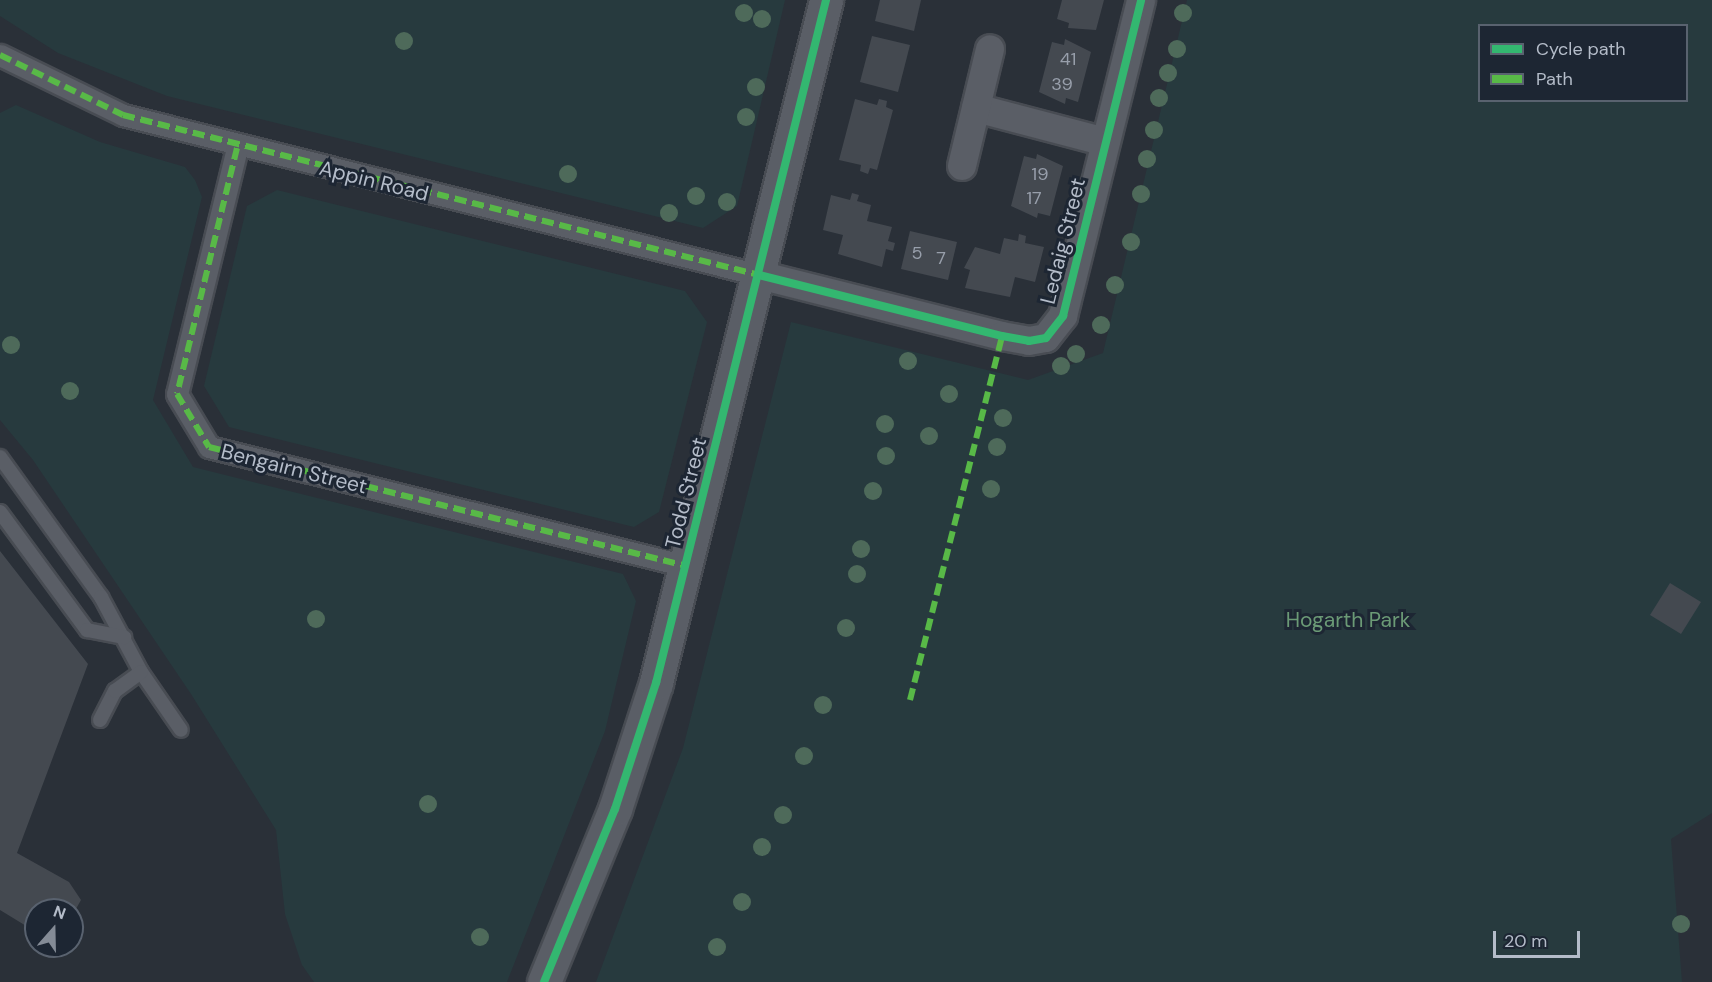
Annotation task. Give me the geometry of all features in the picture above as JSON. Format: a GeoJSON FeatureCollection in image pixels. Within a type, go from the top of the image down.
{"type":"FeatureCollection","features":[{"type":"Feature","properties":{"kind":"street","name":"Todd Street"},"geometry":{"type":"LineString","coordinates":[[544,982],[635,753],[687,566],[826,0]]}},
{"type":"Feature","properties":{"kind":"street","name":"Ledaig Street"},"geometry":{"type":"LineString","coordinates":[[759,275],[1002,336],[1029,341],[1046,338],[1063,316],[1141,0]]}},
{"type":"Feature","properties":{"kind":"street"},"geometry":{"type":"LineString","coordinates":[[962,166],[990,49]]}},
{"type":"Feature","properties":{"kind":"street","name":"Appin Road"},"geometry":{"type":"LineString","coordinates":[[0,55],[123,115],[237,148],[759,275]]}},
{"type":"Feature","properties":{"kind":"street"},"geometry":{"type":"LineString","coordinates":[[976,108],[1106,142]]}},
{"type":"Feature","properties":{"kind":"street","name":"Bengairn Street"},"geometry":{"type":"LineString","coordinates":[[237,148],[177,394],[209,447],[687,566]]}},
{"type":"Feature","properties":{"kind":"lane"},"geometry":{"type":"LineString","coordinates":[[0,457],[101,597],[141,672],[181,730]]}},
{"type":"Feature","properties":{"kind":"lane"},"geometry":{"type":"LineString","coordinates":[[0,512],[87,630],[124,637]]}},
{"type":"Feature","properties":{"kind":"lane"},"geometry":{"type":"LineString","coordinates":[[100,720],[115,691],[141,672]]}},
{"type":"Feature","properties":{"kind":"green space"},"geometry":{"type":"Polygon","coordinates":[[[0,0],[785,0],[737,206],[703,228],[167,96],[58,53],[0,16],[0,0]]]}},
{"type":"Feature","properties":{"kind":"green space","name":"Hogarth Park"},"geometry":{"type":"Polygon","coordinates":[[[1187,0],[1712,0],[1712,813],[1671,839],[1682,982],[596,982],[683,748],[791,322],[1028,380],[1103,353],[1187,0]]]}},
{"type":"Feature","properties":{"kind":"green space"},"geometry":{"type":"Polygon","coordinates":[[[16,105],[100,142],[185,167],[195,180],[202,197],[153,400],[193,467],[623,574],[636,601],[605,731],[507,982],[314,982],[302,965],[285,914],[276,830],[191,694],[33,460],[0,420],[0,113],[16,105]]]}},
{"type":"Feature","properties":{"kind":"green space"},"geometry":{"type":"Polygon","coordinates":[[[277,190],[685,291],[707,322],[659,512],[634,527],[229,427],[204,386],[247,206],[277,190]]]}},
{"type":"Feature","properties":{"kind":"building"},"geometry":{"type":"Polygon","coordinates":[[[880,0],[921,0],[914,31],[875,21],[880,0]]]}},
{"type":"Feature","properties":{"kind":"building"},"geometry":{"type":"Polygon","coordinates":[[[1062,0],[1104,0],[1096,30],[1068,28],[1069,23],[1057,19],[1062,0]]]}},
{"type":"Feature","properties":{"kind":"building"},"geometry":{"type":"Polygon","coordinates":[[[872,36],[910,45],[898,92],[860,82],[872,36]]]}},
{"type":"Feature","properties":{"kind":"building"},"geometry":{"type":"Polygon","coordinates":[[[1065,39],[1091,52],[1078,102],[1066,98],[1065,104],[1039,92],[1052,42],[1064,45],[1065,39]]]}},
{"type":"Feature","properties":{"kind":"building"},"geometry":{"type":"Polygon","coordinates":[[[855,99],[877,105],[879,99],[887,101],[886,107],[893,110],[877,170],[870,168],[868,174],[860,171],[861,165],[839,160],[855,99]]]}},
{"type":"Feature","properties":{"kind":"building"},"geometry":{"type":"Polygon","coordinates":[[[1037,154],[1063,166],[1050,216],[1038,213],[1037,218],[1011,206],[1024,156],[1036,159],[1037,154]]]}},
{"type":"Feature","properties":{"kind":"building"},"geometry":{"type":"Polygon","coordinates":[[[852,193],[859,195],[857,201],[871,205],[867,221],[892,227],[888,241],[895,243],[893,251],[886,249],[882,267],[838,254],[843,235],[823,230],[831,195],[850,200],[852,193]]]}},
{"type":"Feature","properties":{"kind":"building"},"geometry":{"type":"Polygon","coordinates":[[[910,231],[957,242],[948,280],[901,269],[910,231]]]}},
{"type":"Feature","properties":{"kind":"building"},"geometry":{"type":"Polygon","coordinates":[[[1019,234],[1026,236],[1025,243],[1044,247],[1035,282],[1015,277],[1010,297],[965,288],[970,270],[964,268],[975,247],[1000,254],[1004,238],[1018,241],[1019,234]]]}},
{"type":"Feature","properties":{"kind":"building"},"geometry":{"type":"Polygon","coordinates":[[[0,551],[88,664],[17,853],[69,882],[80,898],[24,898],[24,925],[0,910],[0,551]]]}},
{"type":"Feature","properties":{"kind":"building"},"geometry":{"type":"Polygon","coordinates":[[[1670,583],[1701,602],[1681,634],[1650,615],[1670,583]]]}},
{"type":"Feature","properties":{"kind":"marked path"},"geometry":{"type":"LineString","coordinates":[[0,55],[123,115],[759,275]]}},
{"type":"Feature","properties":{"kind":"marked path"},"geometry":{"type":"LineString","coordinates":[[237,148],[177,394],[209,447],[687,566]]}},
{"type":"Feature","properties":{"kind":"marked path"},"geometry":{"type":"LineString","coordinates":[[910,700],[1002,336]]}},
{"type":"Feature","properties":{"kind":"cycle path"},"geometry":{"type":"LineString","coordinates":[[544,982],[615,809],[656,683],[826,0]]}},
{"type":"Feature","properties":{"kind":"cycle path"},"geometry":{"type":"LineString","coordinates":[[759,275],[1002,336],[1029,341],[1046,338],[1063,316],[1141,0]]}}]}
